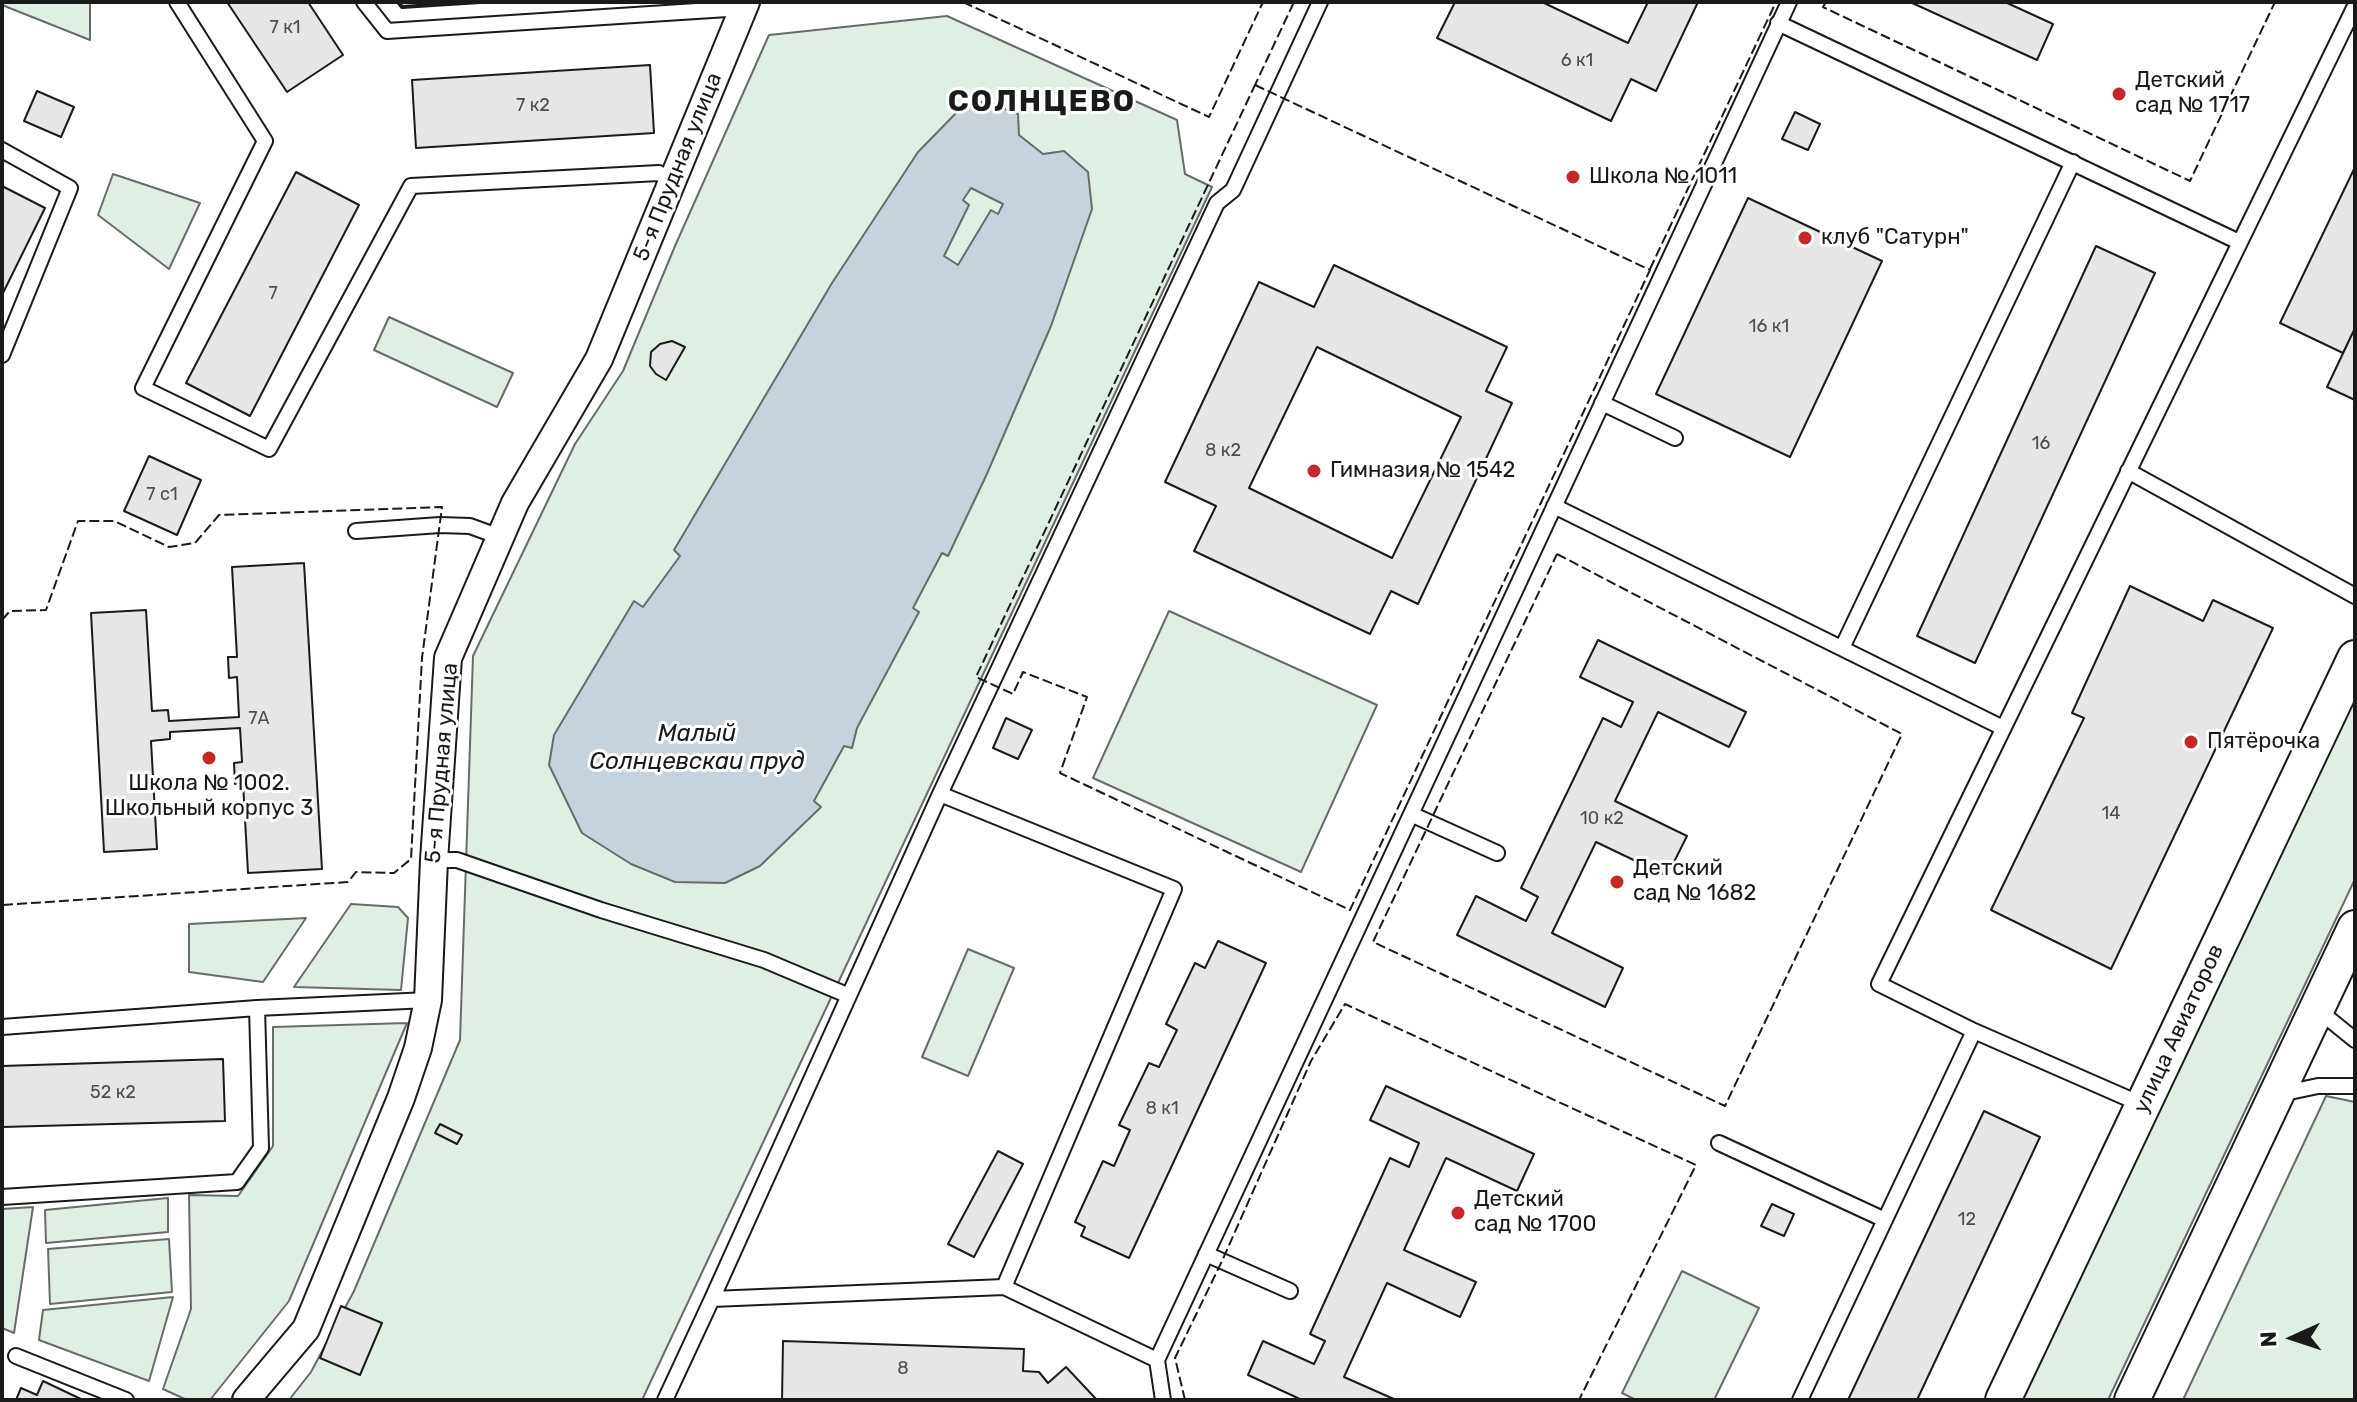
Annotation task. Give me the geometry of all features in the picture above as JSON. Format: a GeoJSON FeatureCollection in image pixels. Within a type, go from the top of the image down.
{"type":"FeatureCollection","features":[{"type":"Feature","properties":{"kind":"street","name":"5-я Прудная улица"},"geometry":{"type":"LineString","coordinates":[[246,1400],[306,1329],[401,1098],[418,1048],[428,1000],[448,658],[515,503],[599,359],[744,5]]}},
{"type":"Feature","properties":{"kind":"street","name":"улица Авиаторов"},"geometry":{"type":"LineString","coordinates":[[2003,1400],[2355,658]]}},
{"type":"Feature","properties":{"kind":"street"},"geometry":{"type":"LineString","coordinates":[[2132,1400],[2355,928]]}},
{"type":"Feature","properties":{"kind":"lane"},"geometry":{"type":"LineString","coordinates":[[177,2],[265,141],[143,388],[269,449],[411,186],[659,173],[671,182]]}},
{"type":"Feature","properties":{"kind":"lane"},"geometry":{"type":"LineString","coordinates":[[364,2],[387,31],[744,5]]}},
{"type":"Feature","properties":{"kind":"lane"},"geometry":{"type":"LineString","coordinates":[[670,1397],[847,995],[940,794],[1217,203],[1233,190],[1320,2]]}},
{"type":"Feature","properties":{"kind":"lane"},"geometry":{"type":"LineString","coordinates":[[1163,1400],[1157,1360],[1789,2]]}},
{"type":"Feature","properties":{"kind":"lane"},"geometry":{"type":"LineString","coordinates":[[2143,1105],[1974,1031],[1879,984],[2355,6]]}},
{"type":"Feature","properties":{"kind":"lane"},"geometry":{"type":"LineString","coordinates":[[1778,23],[2239,242]]}},
{"type":"Feature","properties":{"kind":"lane"},"geometry":{"type":"LineString","coordinates":[[2,150],[70,188],[2,355]]}},
{"type":"Feature","properties":{"kind":"lane"},"geometry":{"type":"LineString","coordinates":[[1842,648],[2073,162]]}},
{"type":"Feature","properties":{"kind":"lane"},"geometry":{"type":"LineString","coordinates":[[1602,403],[1675,438]]}},
{"type":"Feature","properties":{"kind":"lane"},"geometry":{"type":"LineString","coordinates":[[2128,471],[2355,596]]}},
{"type":"Feature","properties":{"kind":"lane"},"geometry":{"type":"LineString","coordinates":[[1554,506],[2003,728]]}},
{"type":"Feature","properties":{"kind":"lane"},"geometry":{"type":"LineString","coordinates":[[356,531],[470,526],[500,537]]}},
{"type":"Feature","properties":{"kind":"lane"},"geometry":{"type":"LineString","coordinates":[[940,794],[1174,889],[1004,1287]]}},
{"type":"Feature","properties":{"kind":"lane"},"geometry":{"type":"LineString","coordinates":[[1413,815],[1497,853]]}},
{"type":"Feature","properties":{"kind":"lane"},"geometry":{"type":"LineString","coordinates":[[434,860],[457,860],[601,910],[764,960],[847,995]]}},
{"type":"Feature","properties":{"kind":"lane"},"geometry":{"type":"LineString","coordinates":[[2,1027],[257,1008],[428,1000]]}},
{"type":"Feature","properties":{"kind":"lane"},"geometry":{"type":"LineString","coordinates":[[2,1197],[237,1182],[261,1148],[257,1008]]}},
{"type":"Feature","properties":{"kind":"lane"},"geometry":{"type":"LineString","coordinates":[[2317,1009],[2355,1040]]}},
{"type":"Feature","properties":{"kind":"lane"},"geometry":{"type":"LineString","coordinates":[[1800,1400],[1974,1031]]}},
{"type":"Feature","properties":{"kind":"lane"},"geometry":{"type":"LineString","coordinates":[[2276,1095],[2318,1086],[2355,1086]]}},
{"type":"Feature","properties":{"kind":"lane"},"geometry":{"type":"LineString","coordinates":[[1719,1143],[1885,1220]]}},
{"type":"Feature","properties":{"kind":"lane"},"geometry":{"type":"LineString","coordinates":[[1206,1254],[1290,1291]]}},
{"type":"Feature","properties":{"kind":"lane"},"geometry":{"type":"LineString","coordinates":[[712,1299],[1004,1287],[1157,1360]]}},
{"type":"Feature","properties":{"kind":"lane"},"geometry":{"type":"LineString","coordinates":[[16,1356],[126,1400]]}},
{"type":"Feature","properties":{"kind":"green space"},"geometry":{"type":"Polygon","coordinates":[[[2,2],[90,2],[90,40],[2,5],[2,2]]]}},
{"type":"Feature","properties":{"kind":"green space"},"geometry":{"type":"Polygon","coordinates":[[[947,16],[1177,120],[1185,174],[1212,187],[642,1400],[289,1400],[311,1372],[354,1291],[460,1040],[473,656],[575,444],[623,371],[769,35],[947,16]]]}},
{"type":"Feature","properties":{"kind":"green space"},"geometry":{"type":"Polygon","coordinates":[[[113,174],[200,203],[169,269],[98,215],[113,174]]]}},
{"type":"Feature","properties":{"kind":"green space"},"geometry":{"type":"Polygon","coordinates":[[[389,317],[513,373],[497,407],[374,350],[389,317]]]}},
{"type":"Feature","properties":{"kind":"green space"},"geometry":{"type":"Polygon","coordinates":[[[1169,611],[1377,705],[1301,872],[1093,778],[1169,611]]]}},
{"type":"Feature","properties":{"kind":"green space"},"geometry":{"type":"Polygon","coordinates":[[[2355,693],[2355,879],[2108,1400],[2020,1400],[2355,693]]]}},
{"type":"Feature","properties":{"kind":"green space"},"geometry":{"type":"Polygon","coordinates":[[[351,904],[398,907],[408,918],[401,990],[294,987],[351,904]]]}},
{"type":"Feature","properties":{"kind":"green space"},"geometry":{"type":"Polygon","coordinates":[[[306,918],[263,982],[189,972],[189,924],[306,918]]]}},
{"type":"Feature","properties":{"kind":"green space"},"geometry":{"type":"Polygon","coordinates":[[[968,949],[1014,968],[968,1076],[922,1057],[968,949]]]}},
{"type":"Feature","properties":{"kind":"green space"},"geometry":{"type":"Polygon","coordinates":[[[407,1023],[289,1301],[210,1400],[187,1400],[163,1389],[191,1309],[189,1195],[238,1196],[273,1146],[273,1027],[407,1023]]]}},
{"type":"Feature","properties":{"kind":"green space"},"geometry":{"type":"Polygon","coordinates":[[[2326,1096],[2355,1102],[2355,1400],[2183,1400],[2326,1096]]]}},
{"type":"Feature","properties":{"kind":"green space"},"geometry":{"type":"Polygon","coordinates":[[[168,1198],[168,1232],[46,1243],[45,1210],[168,1198]]]}},
{"type":"Feature","properties":{"kind":"green space"},"geometry":{"type":"Polygon","coordinates":[[[33,1207],[14,1333],[2,1328],[2,1209],[33,1207]]]}},
{"type":"Feature","properties":{"kind":"green space"},"geometry":{"type":"Polygon","coordinates":[[[169,1239],[172,1292],[50,1304],[48,1249],[169,1239]]]}},
{"type":"Feature","properties":{"kind":"green space"},"geometry":{"type":"Polygon","coordinates":[[[1682,1271],[1759,1308],[1714,1400],[1636,1400],[1622,1393],[1682,1271]]]}},
{"type":"Feature","properties":{"kind":"green space"},"geometry":{"type":"Polygon","coordinates":[[[173,1297],[149,1381],[39,1340],[43,1310],[173,1297]]]}},
{"type":"Feature","properties":{"kind":"water","name":"Малый Солнцевскаи пруд"},"geometry":{"type":"Polygon","coordinates":[[[984,101],[1018,114],[1019,135],[1043,154],[1064,151],[1088,172],[1092,209],[1051,326],[948,556],[942,553],[913,608],[919,612],[857,728],[852,748],[844,746],[814,801],[821,807],[760,866],[725,883],[675,882],[631,864],[582,833],[549,765],[554,735],[634,601],[643,607],[680,556],[674,550],[832,283],[918,152],[960,109],[984,101]],[[971,188],[963,200],[969,205],[944,256],[958,265],[991,210],[998,214],[1003,204],[971,188]]]}},
{"type":"Feature","properties":{"kind":"building"},"geometry":{"type":"Polygon","coordinates":[[[227,2],[308,2],[343,55],[287,92],[227,2]]]}},
{"type":"Feature","properties":{"kind":"building"},"geometry":{"type":"Polygon","coordinates":[[[1455,2],[1542,2],[1628,43],[1648,2],[1698,2],[1656,91],[1631,79],[1611,121],[1437,38],[1455,2]]]}},
{"type":"Feature","properties":{"kind":"building"},"geometry":{"type":"Polygon","coordinates":[[[1910,2],[2005,2],[2053,24],[2037,60],[1910,2]]]}},
{"type":"Feature","properties":{"kind":"building"},"geometry":{"type":"Polygon","coordinates":[[[650,65],[654,133],[416,148],[412,80],[650,65]]]}},
{"type":"Feature","properties":{"kind":"building"},"geometry":{"type":"Polygon","coordinates":[[[37,91],[74,107],[61,137],[24,121],[37,91]]]}},
{"type":"Feature","properties":{"kind":"building"},"geometry":{"type":"Polygon","coordinates":[[[1795,112],[1820,124],[1808,150],[1782,139],[1795,112]]]}},
{"type":"Feature","properties":{"kind":"building"},"geometry":{"type":"Polygon","coordinates":[[[2355,167],[2355,328],[2343,353],[2280,323],[2355,167]]]}},
{"type":"Feature","properties":{"kind":"building"},"geometry":{"type":"Polygon","coordinates":[[[296,172],[359,205],[250,416],[186,383],[296,172]]]}},
{"type":"Feature","properties":{"kind":"building"},"geometry":{"type":"Polygon","coordinates":[[[2,186],[45,208],[2,295],[2,186]]]}},
{"type":"Feature","properties":{"kind":"building"},"geometry":{"type":"Polygon","coordinates":[[[1748,198],[1882,261],[1790,457],[1656,394],[1748,198]]]}},
{"type":"Feature","properties":{"kind":"building"},"geometry":{"type":"Polygon","coordinates":[[[2096,246],[2155,273],[1975,663],[1917,636],[2096,246]]]}},
{"type":"Feature","properties":{"kind":"building"},"geometry":{"type":"Polygon","coordinates":[[[1334,265],[1507,347],[1486,391],[1512,403],[1418,604],[1391,591],[1370,634],[1194,551],[1216,506],[1165,482],[1259,282],[1314,307],[1334,265]],[[1317,347],[1249,488],[1392,558],[1461,417],[1317,347]]]}},
{"type":"Feature","properties":{"kind":"building"},"geometry":{"type":"Polygon","coordinates":[[[2355,328],[2355,400],[2327,387],[2355,328]]]}},
{"type":"Feature","properties":{"kind":"building"},"geometry":{"type":"Polygon","coordinates":[[[672,341],[685,347],[666,380],[650,366],[651,352],[660,344],[672,341]]]}},
{"type":"Feature","properties":{"kind":"building"},"geometry":{"type":"Polygon","coordinates":[[[149,456],[201,480],[177,535],[124,511],[149,456]]]}},
{"type":"Feature","properties":{"kind":"building"},"geometry":{"type":"Polygon","coordinates":[[[304,563],[322,869],[248,873],[243,783],[235,784],[234,763],[242,762],[240,728],[170,732],[170,739],[151,741],[157,849],[104,852],[91,613],[146,610],[152,711],[168,710],[169,721],[239,717],[237,677],[229,678],[228,657],[237,657],[232,567],[304,563]]]}},
{"type":"Feature","properties":{"kind":"building"},"geometry":{"type":"Polygon","coordinates":[[[2130,586],[2203,621],[2213,600],[2273,628],[2111,969],[1991,910],[2084,718],[2072,713],[2130,586]]]}},
{"type":"Feature","properties":{"kind":"building"},"geometry":{"type":"Polygon","coordinates":[[[1598,640],[1746,712],[1729,747],[1658,712],[1615,801],[1687,836],[1667,876],[1596,842],[1552,933],[1623,968],[1605,1007],[1457,935],[1476,896],[1526,921],[1538,897],[1521,888],[1603,718],[1621,727],[1633,702],[1580,677],[1598,640]]]}},
{"type":"Feature","properties":{"kind":"building"},"geometry":{"type":"Polygon","coordinates":[[[1006,718],[1032,730],[1018,759],[993,748],[1006,718]]]}},
{"type":"Feature","properties":{"kind":"building"},"geometry":{"type":"Polygon","coordinates":[[[1218,941],[1266,963],[1129,1258],[1081,1236],[1085,1227],[1075,1222],[1103,1161],[1114,1166],[1130,1130],[1119,1125],[1149,1063],[1159,1067],[1177,1030],[1166,1024],[1195,963],[1205,968],[1218,941]]]}},
{"type":"Feature","properties":{"kind":"building"},"geometry":{"type":"Polygon","coordinates":[[[223,1059],[225,1121],[2,1127],[2,1066],[223,1059]]]}},
{"type":"Feature","properties":{"kind":"building"},"geometry":{"type":"Polygon","coordinates":[[[1386,1086],[1534,1154],[1517,1191],[1446,1158],[1404,1250],[1476,1282],[1460,1317],[1387,1283],[1344,1377],[1396,1400],[1302,1400],[1248,1375],[1263,1341],[1314,1364],[1325,1341],[1310,1334],[1390,1158],[1409,1167],[1419,1143],[1370,1120],[1386,1086]]]}},
{"type":"Feature","properties":{"kind":"building"},"geometry":{"type":"Polygon","coordinates":[[[1984,1111],[2040,1137],[1917,1400],[1848,1400],[1984,1111]]]}},
{"type":"Feature","properties":{"kind":"building"},"geometry":{"type":"Polygon","coordinates":[[[440,1124],[462,1135],[457,1144],[435,1133],[440,1124]]]}},
{"type":"Feature","properties":{"kind":"building"},"geometry":{"type":"Polygon","coordinates":[[[998,1151],[1023,1164],[974,1257],[948,1244],[998,1151]]]}},
{"type":"Feature","properties":{"kind":"building"},"geometry":{"type":"Polygon","coordinates":[[[1772,1204],[1794,1214],[1784,1236],[1761,1226],[1772,1204]]]}},
{"type":"Feature","properties":{"kind":"building"},"geometry":{"type":"Polygon","coordinates":[[[341,1306],[382,1323],[360,1375],[320,1358],[341,1306]]]}},
{"type":"Feature","properties":{"kind":"building"},"geometry":{"type":"Polygon","coordinates":[[[783,1341],[1024,1349],[1023,1371],[1039,1372],[1048,1383],[1066,1367],[1097,1400],[782,1400],[783,1341]]]}},
{"type":"Feature","properties":{"kind":"building"},"geometry":{"type":"Polygon","coordinates":[[[43,1381],[83,1400],[16,1400],[21,1388],[37,1395],[43,1381]]]}},
{"type":"Feature","properties":{"kind":"fence"},"geometry":{"type":"LineString","coordinates":[[963,2],[1209,117],[1263,2]]}},
{"type":"Feature","properties":{"kind":"fence"},"geometry":{"type":"LineString","coordinates":[[1258,86],[1255,85],[1294,2]]}},
{"type":"Feature","properties":{"kind":"fence"},"geometry":{"type":"LineString","coordinates":[[1650,269],[1776,2]]}},
{"type":"Feature","properties":{"kind":"fence"},"geometry":{"type":"LineString","coordinates":[[1826,2],[1823,7],[2190,181],[2275,2]]}},
{"type":"Feature","properties":{"kind":"fence"},"geometry":{"type":"LineString","coordinates":[[1255,85],[1650,270],[1350,910],[1060,773],[1087,697],[1023,672],[1013,694],[976,677],[1255,85]]}},
{"type":"Feature","properties":{"kind":"fence"},"geometry":{"type":"LineString","coordinates":[[2,620],[10,611],[46,610],[78,521],[114,521],[169,547],[195,543],[219,515],[442,507],[422,658],[411,859],[394,873],[356,872],[348,882],[2,905]]}},
{"type":"Feature","properties":{"kind":"fence"},"geometry":{"type":"LineString","coordinates":[[1557,554],[1902,734],[1725,1106],[1373,942],[1557,554]]}},
{"type":"Feature","properties":{"kind":"fence"},"geometry":{"type":"LineString","coordinates":[[1185,1400],[1175,1358],[1311,1061],[1345,1004],[1696,1165],[1579,1400]]}},
{"type":"Feature","properties":{"kind":"wall"},"geometry":{"type":"LineString","coordinates":[[398,2],[402,7],[480,2]]}},
{"type":"Feature","properties":{"kind":"place","name":"Детский сад № 1717"},"geometry":{"type":"Point","coordinates":[2119,94]}},
{"type":"Feature","properties":{"kind":"place","name":"Школа № 1011"},"geometry":{"type":"Point","coordinates":[1573,177]}},
{"type":"Feature","properties":{"kind":"place","name":"клуб \"Сатурн\""},"geometry":{"type":"Point","coordinates":[1805,238]}},
{"type":"Feature","properties":{"kind":"place","name":"Гимназия № 1542"},"geometry":{"type":"Point","coordinates":[1314,471]}},
{"type":"Feature","properties":{"kind":"place","name":"Пятёрочка"},"geometry":{"type":"Point","coordinates":[2191,742]}},
{"type":"Feature","properties":{"kind":"place","name":"Школа № 1002. Школьный корпус 3"},"geometry":{"type":"Point","coordinates":[209,758]}},
{"type":"Feature","properties":{"kind":"place","name":"Детский сад № 1682"},"geometry":{"type":"Point","coordinates":[1617,882]}},
{"type":"Feature","properties":{"kind":"place","name":"Детский сад № 1700"},"geometry":{"type":"Point","coordinates":[1458,1213]}},
{"type":"Feature","properties":{"kind":"district","name":"СОЛНЦЕВО"},"geometry":{"type":"Point","coordinates":[1042,102]}}]}
